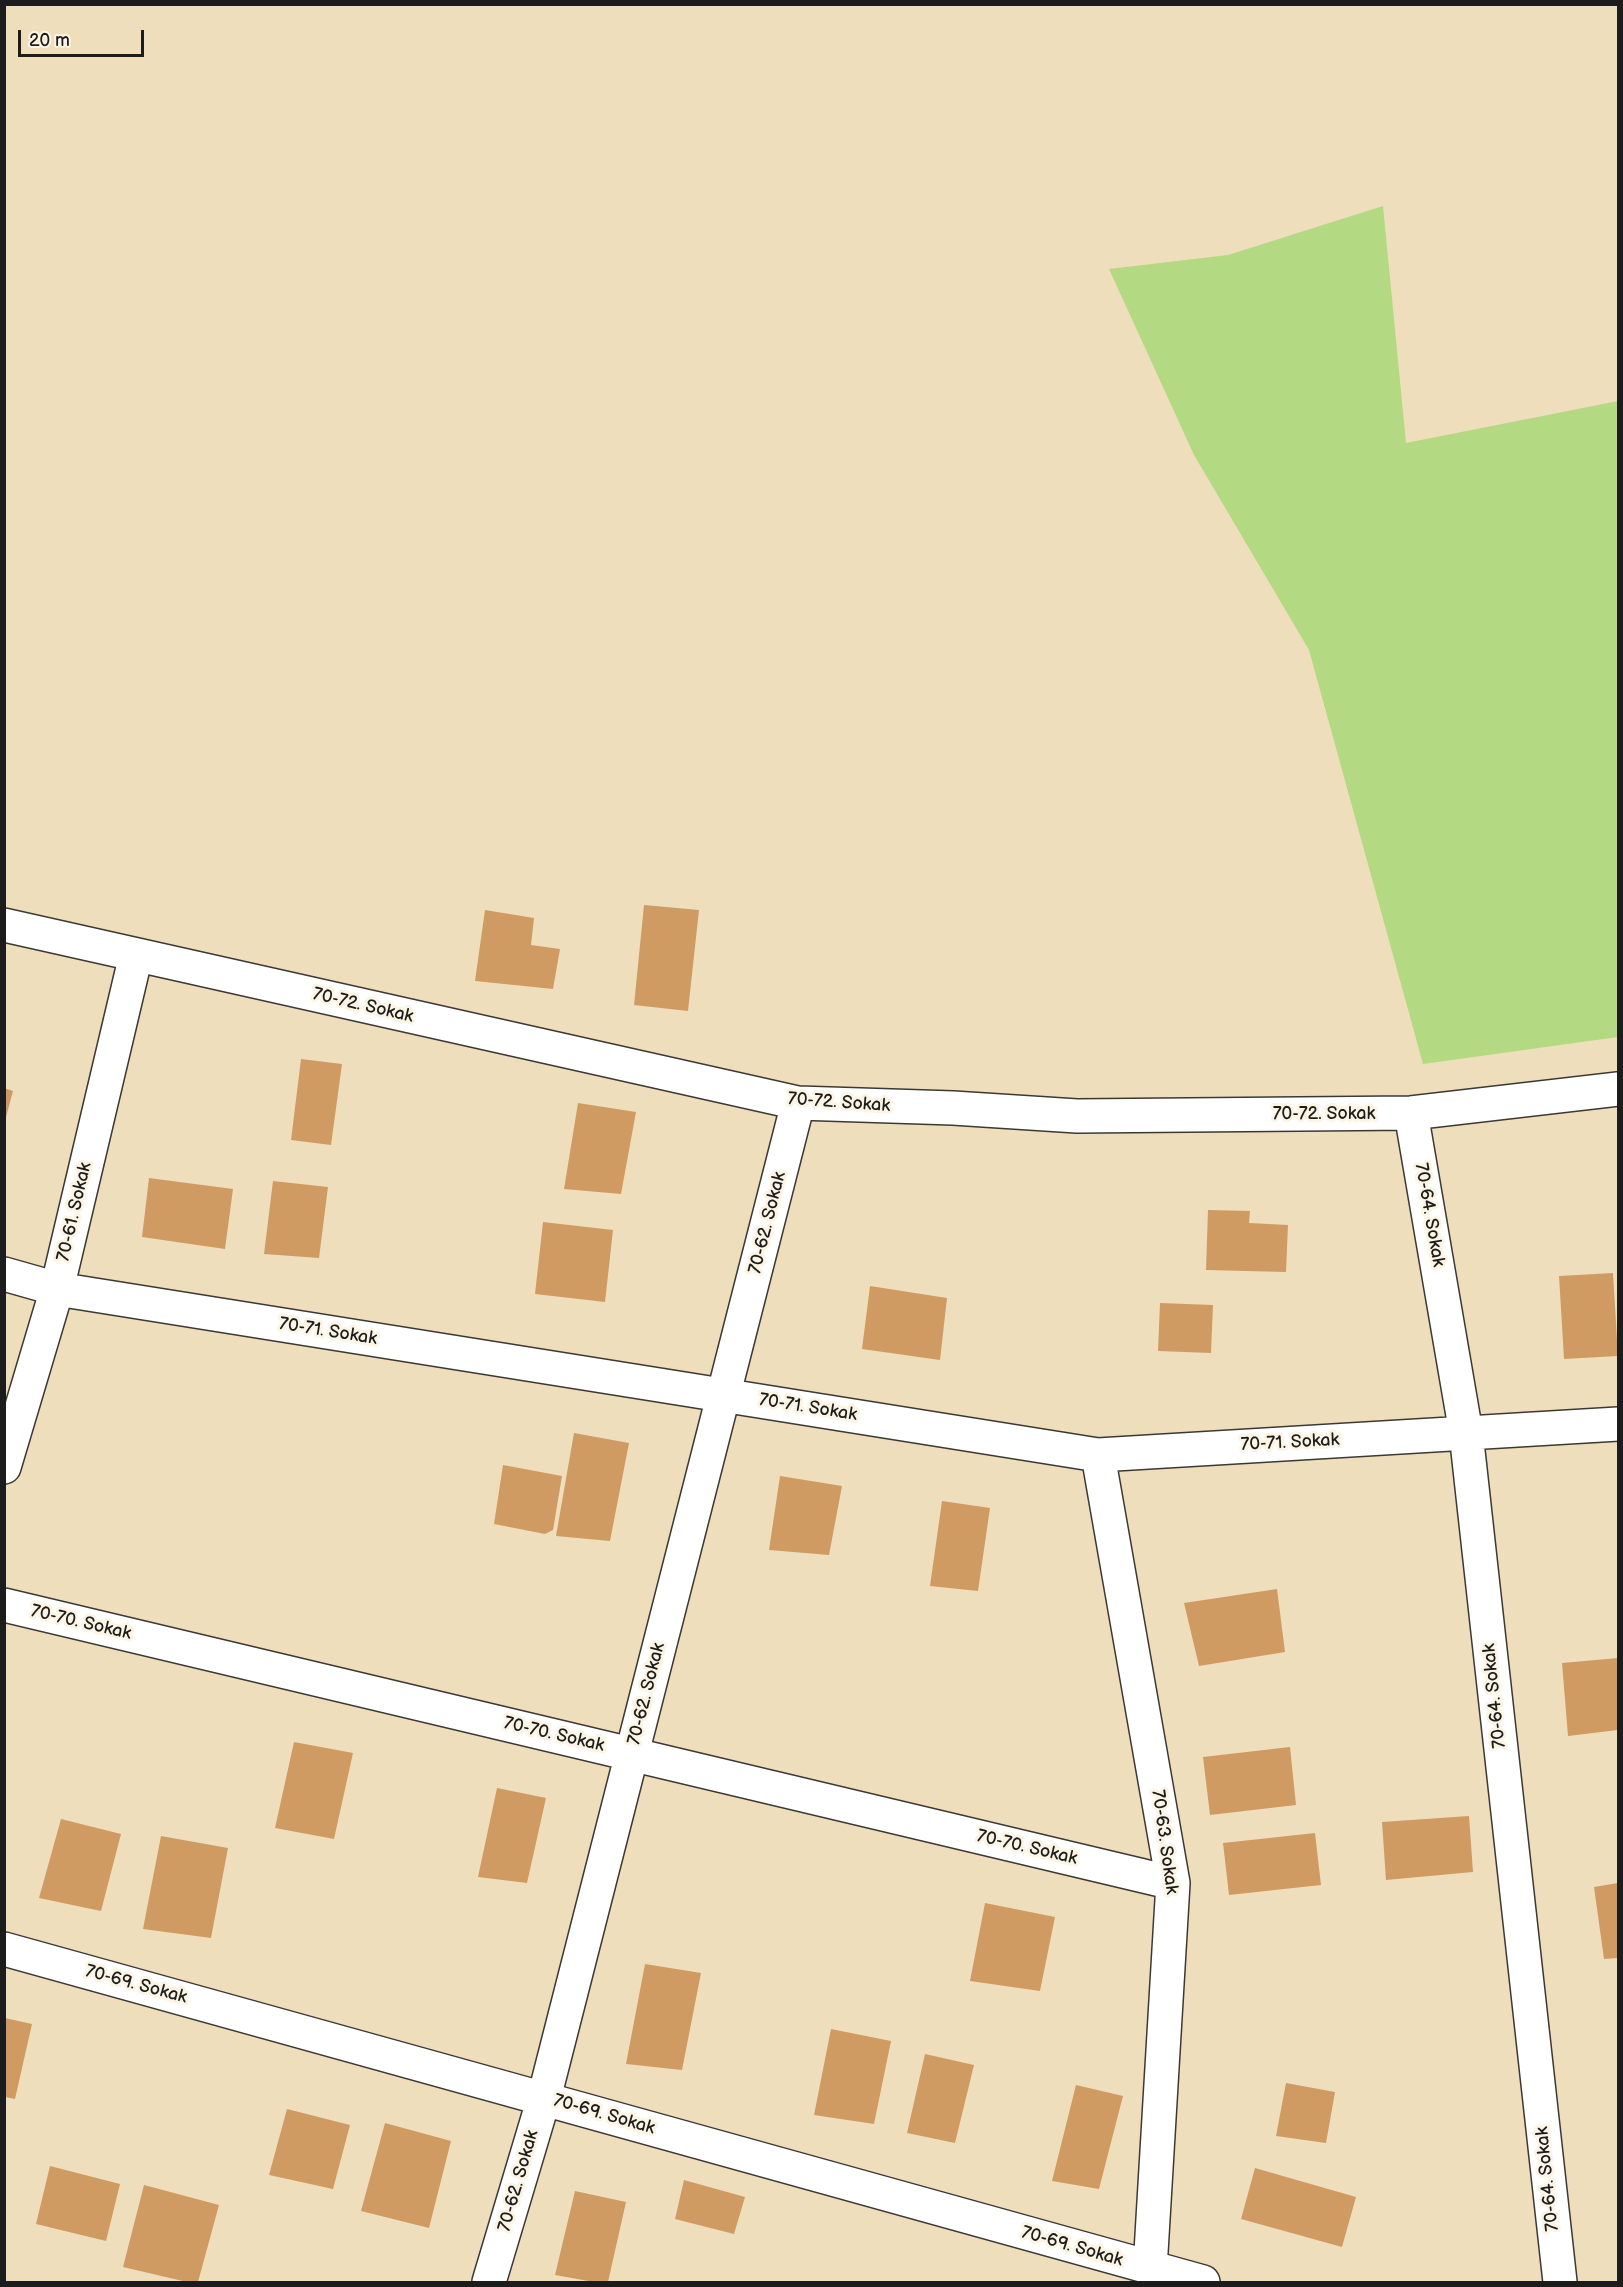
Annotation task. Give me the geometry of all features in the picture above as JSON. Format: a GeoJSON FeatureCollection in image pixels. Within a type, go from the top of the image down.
{"type":"FeatureCollection","features":[{"type":"Feature","properties":{"kind":"street","name":"70-72. Sokak"},"geometry":{"type":"LineString","coordinates":[[4,925],[798,1103],[1077,1116],[1411,1113],[1618,1089]]}},
{"type":"Feature","properties":{"kind":"street","name":"70-61. Sokak"},"geometry":{"type":"LineString","coordinates":[[4,1467],[57,1289],[136,955]]}},
{"type":"Feature","properties":{"kind":"street","name":"70-62. Sokak"},"geometry":{"type":"LineString","coordinates":[[489,2283],[544,2098],[798,1103]]}},
{"type":"Feature","properties":{"kind":"street","name":"70-64. Sokak"},"geometry":{"type":"LineString","coordinates":[[1411,1113],[1466,1433],[1560,2283]]}},
{"type":"Feature","properties":{"kind":"street","name":"70-71. Sokak"},"geometry":{"type":"LineString","coordinates":[[4,1274],[57,1289],[1098,1455],[1618,1424]]}},
{"type":"Feature","properties":{"kind":"street","name":"70-63. Sokak"},"geometry":{"type":"LineString","coordinates":[[1098,1455],[1173,1882],[1150,2269]]}},
{"type":"Feature","properties":{"kind":"street","name":"70-70. Sokak"},"geometry":{"type":"LineString","coordinates":[[4,1605],[1173,1882]]}},
{"type":"Feature","properties":{"kind":"street","name":"70-69. Sokak"},"geometry":{"type":"LineString","coordinates":[[4,1949],[1203,2283]]}},
{"type":"Feature","properties":{"kind":"green space"},"geometry":{"type":"Polygon","coordinates":[[[1383,206],[1406,443],[1618,401],[1618,1037],[1423,1064],[1309,650],[1194,455],[1109,269],[1228,255],[1383,206]]]}},
{"type":"Feature","properties":{"kind":"building"},"geometry":{"type":"Polygon","coordinates":[[[644,905],[699,910],[688,1011],[634,1005],[644,905]]]}},
{"type":"Feature","properties":{"kind":"building"},"geometry":{"type":"Polygon","coordinates":[[[485,910],[534,918],[531,945],[560,949],[553,989],[475,981],[485,910]]]}},
{"type":"Feature","properties":{"kind":"building"},"geometry":{"type":"Polygon","coordinates":[[[301,1059],[342,1064],[331,1145],[291,1140],[301,1059]]]}},
{"type":"Feature","properties":{"kind":"building"},"geometry":{"type":"Polygon","coordinates":[[[4,1088],[13,1091],[5,1121],[4,1121],[4,1088]]]}},
{"type":"Feature","properties":{"kind":"building"},"geometry":{"type":"Polygon","coordinates":[[[578,1103],[636,1112],[621,1194],[564,1189],[578,1103]]]}},
{"type":"Feature","properties":{"kind":"building"},"geometry":{"type":"Polygon","coordinates":[[[149,1178],[233,1189],[225,1249],[142,1237],[149,1178]]]}},
{"type":"Feature","properties":{"kind":"building"},"geometry":{"type":"Polygon","coordinates":[[[273,1181],[328,1187],[319,1258],[264,1254],[273,1181]]]}},
{"type":"Feature","properties":{"kind":"building"},"geometry":{"type":"Polygon","coordinates":[[[1208,1210],[1250,1211],[1249,1223],[1288,1225],[1286,1272],[1206,1270],[1208,1210]]]}},
{"type":"Feature","properties":{"kind":"building"},"geometry":{"type":"Polygon","coordinates":[[[543,1222],[613,1230],[605,1302],[535,1294],[543,1222]]]}},
{"type":"Feature","properties":{"kind":"building"},"geometry":{"type":"Polygon","coordinates":[[[1613,1273],[1618,1356],[1564,1359],[1559,1276],[1613,1273]]]}},
{"type":"Feature","properties":{"kind":"building"},"geometry":{"type":"Polygon","coordinates":[[[870,1286],[947,1298],[940,1360],[862,1349],[870,1286]]]}},
{"type":"Feature","properties":{"kind":"building"},"geometry":{"type":"Polygon","coordinates":[[[1160,1303],[1213,1305],[1211,1353],[1158,1351],[1160,1303]]]}},
{"type":"Feature","properties":{"kind":"building"},"geometry":{"type":"Polygon","coordinates":[[[574,1433],[629,1443],[610,1541],[556,1536],[574,1433]]]}},
{"type":"Feature","properties":{"kind":"building"},"geometry":{"type":"Polygon","coordinates":[[[503,1465],[562,1476],[553,1530],[545,1534],[494,1524],[503,1465]]]}},
{"type":"Feature","properties":{"kind":"building"},"geometry":{"type":"Polygon","coordinates":[[[780,1476],[842,1486],[829,1555],[769,1550],[780,1476]]]}},
{"type":"Feature","properties":{"kind":"building"},"geometry":{"type":"Polygon","coordinates":[[[942,1501],[990,1508],[978,1591],[930,1586],[942,1501]]]}},
{"type":"Feature","properties":{"kind":"building"},"geometry":{"type":"Polygon","coordinates":[[[1277,1589],[1285,1652],[1199,1666],[1184,1603],[1277,1589]]]}},
{"type":"Feature","properties":{"kind":"building"},"geometry":{"type":"Polygon","coordinates":[[[1618,1658],[1618,1730],[1568,1736],[1562,1663],[1618,1658]]]}},
{"type":"Feature","properties":{"kind":"building"},"geometry":{"type":"Polygon","coordinates":[[[294,1742],[353,1753],[334,1839],[275,1828],[294,1742]]]}},
{"type":"Feature","properties":{"kind":"building"},"geometry":{"type":"Polygon","coordinates":[[[1290,1747],[1296,1805],[1210,1815],[1203,1757],[1290,1747]]]}},
{"type":"Feature","properties":{"kind":"building"},"geometry":{"type":"Polygon","coordinates":[[[497,1788],[546,1798],[527,1883],[478,1877],[497,1788]]]}},
{"type":"Feature","properties":{"kind":"building"},"geometry":{"type":"Polygon","coordinates":[[[1469,1816],[1473,1872],[1386,1880],[1382,1822],[1469,1816]]]}},
{"type":"Feature","properties":{"kind":"building"},"geometry":{"type":"Polygon","coordinates":[[[61,1819],[121,1834],[101,1911],[39,1898],[61,1819]]]}},
{"type":"Feature","properties":{"kind":"building"},"geometry":{"type":"Polygon","coordinates":[[[1315,1833],[1321,1885],[1229,1895],[1223,1843],[1315,1833]]]}},
{"type":"Feature","properties":{"kind":"building"},"geometry":{"type":"Polygon","coordinates":[[[161,1836],[228,1848],[211,1938],[143,1929],[161,1836]]]}},
{"type":"Feature","properties":{"kind":"building"},"geometry":{"type":"Polygon","coordinates":[[[1618,1883],[1618,1958],[1604,1959],[1594,1887],[1618,1883]]]}},
{"type":"Feature","properties":{"kind":"building"},"geometry":{"type":"Polygon","coordinates":[[[985,1903],[1055,1917],[1040,1991],[970,1981],[985,1903]]]}},
{"type":"Feature","properties":{"kind":"building"},"geometry":{"type":"Polygon","coordinates":[[[645,1964],[701,1973],[682,2070],[626,2064],[645,1964]]]}},
{"type":"Feature","properties":{"kind":"building"},"geometry":{"type":"Polygon","coordinates":[[[5,2018],[32,2024],[15,2099],[5,2097],[5,2018]]]}},
{"type":"Feature","properties":{"kind":"building"},"geometry":{"type":"Polygon","coordinates":[[[831,2029],[891,2041],[874,2124],[814,2115],[831,2029]]]}},
{"type":"Feature","properties":{"kind":"building"},"geometry":{"type":"Polygon","coordinates":[[[925,2054],[974,2065],[955,2143],[907,2133],[925,2054]]]}},
{"type":"Feature","properties":{"kind":"building"},"geometry":{"type":"Polygon","coordinates":[[[1286,2083],[1335,2092],[1326,2143],[1276,2136],[1286,2083]]]}},
{"type":"Feature","properties":{"kind":"building"},"geometry":{"type":"Polygon","coordinates":[[[1076,2085],[1123,2096],[1099,2189],[1052,2181],[1076,2085]]]}},
{"type":"Feature","properties":{"kind":"building"},"geometry":{"type":"Polygon","coordinates":[[[287,2109],[350,2125],[333,2189],[269,2175],[287,2109]]]}},
{"type":"Feature","properties":{"kind":"building"},"geometry":{"type":"Polygon","coordinates":[[[385,2123],[451,2141],[429,2228],[361,2211],[385,2123]]]}},
{"type":"Feature","properties":{"kind":"building"},"geometry":{"type":"Polygon","coordinates":[[[50,2166],[120,2184],[106,2241],[36,2224],[50,2166]]]}},
{"type":"Feature","properties":{"kind":"building"},"geometry":{"type":"Polygon","coordinates":[[[1255,2168],[1356,2197],[1342,2247],[1241,2219],[1255,2168]]]}},
{"type":"Feature","properties":{"kind":"building"},"geometry":{"type":"Polygon","coordinates":[[[684,2180],[745,2197],[734,2234],[675,2219],[684,2180]]]}},
{"type":"Feature","properties":{"kind":"building"},"geometry":{"type":"Polygon","coordinates":[[[144,2185],[219,2205],[198,2282],[187,2282],[123,2267],[144,2185]]]}},
{"type":"Feature","properties":{"kind":"building"},"geometry":{"type":"Polygon","coordinates":[[[575,2191],[626,2202],[608,2282],[594,2282],[555,2275],[575,2191]]]}}]}
